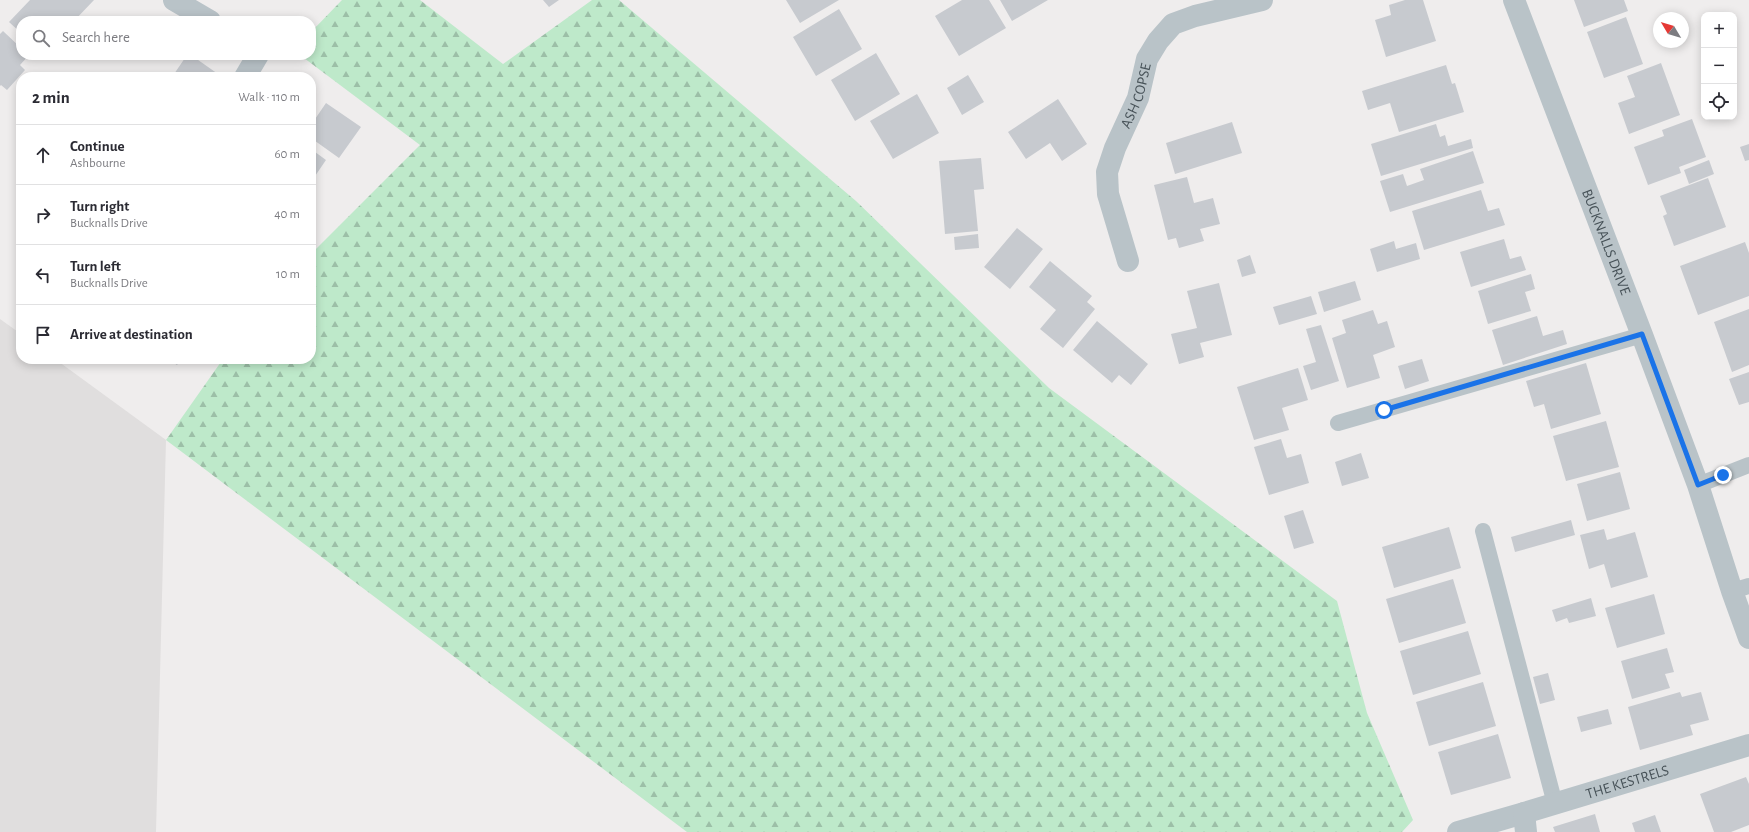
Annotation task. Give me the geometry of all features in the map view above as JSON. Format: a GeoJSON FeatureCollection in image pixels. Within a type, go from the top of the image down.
{"type":"FeatureCollection","features":[{"type":"Feature","properties":{"kind":"street"},"geometry":{"type":"LineString","coordinates":[[174,0],[201,16]]}},
{"type":"Feature","properties":{"kind":"street","name":"ASH COPSE"},"geometry":{"type":"LineString","coordinates":[[1128,261],[1108,194],[1107,172],[1115,148],[1138,98],[1147,59],[1158,41],[1174,24],[1195,16],[1262,0]]}},
{"type":"Feature","properties":{"kind":"street","name":"BUCKNALLS DRIVE"},"geometry":{"type":"LineString","coordinates":[[1514,0],[1642,334],[1698,485],[1740,588],[1749,638]]}},
{"type":"Feature","properties":{"kind":"street"},"geometry":{"type":"LineString","coordinates":[[248,72],[255,60]]}},
{"type":"Feature","properties":{"kind":"street","name":"THE KESTRELS"},"geometry":{"type":"LineString","coordinates":[[1458,832],[1525,823],[1554,804],[1749,745]]}},
{"type":"Feature","properties":{"kind":"lane"},"geometry":{"type":"LineString","coordinates":[[1338,423],[1642,334]]}},
{"type":"Feature","properties":{"kind":"lane"},"geometry":{"type":"LineString","coordinates":[[1698,485],[1749,465]]}},
{"type":"Feature","properties":{"kind":"lane"},"geometry":{"type":"LineString","coordinates":[[1483,531],[1554,804]]}},
{"type":"Feature","properties":{"kind":"shaded area"},"geometry":{"type":"Polygon","coordinates":[[[0,319],[16,330],[16,364],[62,364],[166,440],[156,832],[0,832],[0,319]]]}},
{"type":"Feature","properties":{"kind":"green space"},"geometry":{"type":"Polygon","coordinates":[[[342,0],[420,0],[503,64],[592,0],[619,0],[856,201],[1049,388],[1337,601],[1367,713],[1413,820],[1402,832],[687,832],[166,440],[219,364],[316,364],[316,249],[420,145],[307,60],[316,60],[316,27],[342,0]]]}},
{"type":"Feature","properties":{"kind":"building"},"geometry":{"type":"Polygon","coordinates":[[[30,0],[94,0],[79,16],[16,16],[16,28],[9,22],[30,0]]]}},
{"type":"Feature","properties":{"kind":"building"},"geometry":{"type":"Polygon","coordinates":[[[543,0],[559,0],[549,7],[543,0]]]}},
{"type":"Feature","properties":{"kind":"building"},"geometry":{"type":"Polygon","coordinates":[[[786,0],[839,0],[800,23],[786,0]]]}},
{"type":"Feature","properties":{"kind":"building"},"geometry":{"type":"Polygon","coordinates":[[[962,0],[989,0],[1006,28],[959,56],[935,16],[962,0]]]}},
{"type":"Feature","properties":{"kind":"building"},"geometry":{"type":"Polygon","coordinates":[[[1000,0],[1048,0],[1012,21],[1000,0]]]}},
{"type":"Feature","properties":{"kind":"building"},"geometry":{"type":"Polygon","coordinates":[[[1405,0],[1423,0],[1436,41],[1386,57],[1375,20],[1391,15],[1389,5],[1405,0]]]}},
{"type":"Feature","properties":{"kind":"building"},"geometry":{"type":"Polygon","coordinates":[[[1574,0],[1624,0],[1628,11],[1584,27],[1574,0]]]}},
{"type":"Feature","properties":{"kind":"building"},"geometry":{"type":"Polygon","coordinates":[[[839,9],[862,49],[816,76],[793,37],[839,9]]]}},
{"type":"Feature","properties":{"kind":"building"},"geometry":{"type":"Polygon","coordinates":[[[1626,17],[1643,64],[1604,78],[1587,32],[1626,17]]]}},
{"type":"Feature","properties":{"kind":"building"},"geometry":{"type":"Polygon","coordinates":[[[3,31],[16,43],[16,60],[24,60],[20,65],[25,70],[23,72],[16,72],[16,80],[7,90],[1,85],[0,86],[0,34],[3,31]]]}},
{"type":"Feature","properties":{"kind":"building"},"geometry":{"type":"Polygon","coordinates":[[[876,53],[900,94],[855,121],[831,80],[876,53]]]}},
{"type":"Feature","properties":{"kind":"building"},"geometry":{"type":"Polygon","coordinates":[[[184,60],[198,60],[215,72],[175,72],[184,60]]]}},
{"type":"Feature","properties":{"kind":"building"},"geometry":{"type":"Polygon","coordinates":[[[1661,63],[1680,115],[1629,134],[1618,103],[1635,97],[1627,76],[1661,63]]]}},
{"type":"Feature","properties":{"kind":"building"},"geometry":{"type":"Polygon","coordinates":[[[1446,65],[1452,84],[1455,83],[1464,112],[1399,132],[1390,103],[1368,110],[1362,91],[1446,65]]]}},
{"type":"Feature","properties":{"kind":"building"},"geometry":{"type":"Polygon","coordinates":[[[968,75],[984,102],[962,115],[947,88],[968,75]]]}},
{"type":"Feature","properties":{"kind":"building"},"geometry":{"type":"Polygon","coordinates":[[[917,94],[939,133],[893,159],[870,121],[917,94]]]}},
{"type":"Feature","properties":{"kind":"building"},"geometry":{"type":"Polygon","coordinates":[[[1058,99],[1087,144],[1062,161],[1050,143],[1026,159],[1008,132],[1058,99]]]}},
{"type":"Feature","properties":{"kind":"building"},"geometry":{"type":"Polygon","coordinates":[[[326,103],[361,127],[339,158],[316,142],[316,118],[326,103]]]}},
{"type":"Feature","properties":{"kind":"building"},"geometry":{"type":"Polygon","coordinates":[[[1692,119],[1706,157],[1679,167],[1681,173],[1648,185],[1634,147],[1664,136],[1662,130],[1692,119]]]}},
{"type":"Feature","properties":{"kind":"building"},"geometry":{"type":"Polygon","coordinates":[[[1232,122],[1242,153],[1175,174],[1166,143],[1232,122]]]}},
{"type":"Feature","properties":{"kind":"building"},"geometry":{"type":"Polygon","coordinates":[[[1436,124],[1440,137],[1445,135],[1448,146],[1471,139],[1473,148],[1381,176],[1371,144],[1436,124]]]}},
{"type":"Feature","properties":{"kind":"building"},"geometry":{"type":"Polygon","coordinates":[[[1749,144],[1749,160],[1745,161],[1740,147],[1749,144]]]}},
{"type":"Feature","properties":{"kind":"building"},"geometry":{"type":"Polygon","coordinates":[[[1473,151],[1484,183],[1390,212],[1380,181],[1403,174],[1407,186],[1424,180],[1420,169],[1473,151]]]}},
{"type":"Feature","properties":{"kind":"building"},"geometry":{"type":"Polygon","coordinates":[[[316,153],[326,160],[316,175],[316,153]]]}},
{"type":"Feature","properties":{"kind":"building"},"geometry":{"type":"Polygon","coordinates":[[[981,158],[984,189],[974,190],[978,231],[945,234],[939,161],[981,158]]]}},
{"type":"Feature","properties":{"kind":"building"},"geometry":{"type":"Polygon","coordinates":[[[1709,160],[1714,174],[1689,184],[1684,170],[1709,160]]]}},
{"type":"Feature","properties":{"kind":"building"},"geometry":{"type":"Polygon","coordinates":[[[1187,177],[1194,203],[1213,198],[1220,224],[1200,229],[1204,241],[1179,248],[1176,238],[1168,240],[1154,185],[1187,177]]]}},
{"type":"Feature","properties":{"kind":"building"},"geometry":{"type":"Polygon","coordinates":[[[1708,178],[1726,227],[1674,246],[1663,216],[1667,214],[1660,196],[1708,178]]]}},
{"type":"Feature","properties":{"kind":"building"},"geometry":{"type":"Polygon","coordinates":[[[1481,190],[1488,211],[1499,208],[1505,225],[1424,250],[1412,211],[1481,190]]]}},
{"type":"Feature","properties":{"kind":"building"},"geometry":{"type":"Polygon","coordinates":[[[1017,228],[1043,249],[1010,289],[984,267],[1017,228]]]}},
{"type":"Feature","properties":{"kind":"building"},"geometry":{"type":"Polygon","coordinates":[[[978,234],[979,248],[955,250],[954,237],[978,234]]]}},
{"type":"Feature","properties":{"kind":"building"},"geometry":{"type":"Polygon","coordinates":[[[1504,239],[1510,259],[1521,256],[1526,270],[1471,287],[1460,252],[1504,239]]]}},
{"type":"Feature","properties":{"kind":"building"},"geometry":{"type":"Polygon","coordinates":[[[1394,241],[1396,249],[1416,243],[1420,259],[1377,272],[1370,249],[1394,241]]]}},
{"type":"Feature","properties":{"kind":"building"},"geometry":{"type":"Polygon","coordinates":[[[1745,242],[1749,253],[1749,296],[1698,315],[1680,266],[1745,242]]]}},
{"type":"Feature","properties":{"kind":"building"},"geometry":{"type":"Polygon","coordinates":[[[1250,255],[1256,273],[1242,277],[1237,260],[1250,255]]]}},
{"type":"Feature","properties":{"kind":"building"},"geometry":{"type":"Polygon","coordinates":[[[1050,261],[1092,296],[1087,302],[1095,309],[1063,348],[1040,329],[1056,310],[1029,287],[1050,261]]]}},
{"type":"Feature","properties":{"kind":"building"},"geometry":{"type":"Polygon","coordinates":[[[1531,274],[1535,289],[1525,292],[1531,311],[1488,324],[1478,291],[1531,274]]]}},
{"type":"Feature","properties":{"kind":"building"},"geometry":{"type":"Polygon","coordinates":[[[1355,281],[1361,300],[1324,312],[1318,292],[1355,281]]]}},
{"type":"Feature","properties":{"kind":"building"},"geometry":{"type":"Polygon","coordinates":[[[1219,283],[1232,335],[1200,343],[1204,357],[1179,364],[1171,334],[1197,328],[1187,291],[1219,283]]]}},
{"type":"Feature","properties":{"kind":"building"},"geometry":{"type":"Polygon","coordinates":[[[1311,296],[1317,314],[1279,325],[1273,307],[1311,296]]]}},
{"type":"Feature","properties":{"kind":"building"},"geometry":{"type":"Polygon","coordinates":[[[1749,309],[1749,365],[1732,372],[1714,322],[1749,309]]]}},
{"type":"Feature","properties":{"kind":"building"},"geometry":{"type":"Polygon","coordinates":[[[1373,310],[1378,324],[1387,321],[1395,347],[1373,355],[1380,378],[1347,388],[1332,338],[1346,333],[1342,320],[1373,310]]]}},
{"type":"Feature","properties":{"kind":"building"},"geometry":{"type":"Polygon","coordinates":[[[1537,316],[1543,336],[1563,330],[1567,344],[1503,365],[1492,330],[1537,316]]]}},
{"type":"Feature","properties":{"kind":"building"},"geometry":{"type":"Polygon","coordinates":[[[1097,321],[1148,364],[1131,385],[1119,375],[1112,383],[1073,350],[1097,321]]]}},
{"type":"Feature","properties":{"kind":"building"},"geometry":{"type":"Polygon","coordinates":[[[1321,325],[1339,381],[1311,390],[1303,366],[1316,362],[1306,329],[1321,325]]]}},
{"type":"Feature","properties":{"kind":"building"},"geometry":{"type":"Polygon","coordinates":[[[1422,359],[1429,381],[1405,389],[1398,366],[1422,359]]]}},
{"type":"Feature","properties":{"kind":"building"},"geometry":{"type":"Polygon","coordinates":[[[1586,363],[1601,414],[1551,429],[1544,404],[1534,407],[1526,381],[1586,363]]]}},
{"type":"Feature","properties":{"kind":"building"},"geometry":{"type":"Polygon","coordinates":[[[1298,368],[1308,400],[1282,408],[1289,430],[1254,440],[1237,387],[1298,368]]]}},
{"type":"Feature","properties":{"kind":"building"},"geometry":{"type":"Polygon","coordinates":[[[1749,372],[1749,402],[1739,405],[1729,379],[1749,372]]]}},
{"type":"Feature","properties":{"kind":"building"},"geometry":{"type":"Polygon","coordinates":[[[1606,421],[1619,467],[1566,481],[1553,436],[1606,421]]]}},
{"type":"Feature","properties":{"kind":"building"},"geometry":{"type":"Polygon","coordinates":[[[1281,439],[1287,458],[1301,454],[1309,483],[1269,495],[1254,447],[1281,439]]]}},
{"type":"Feature","properties":{"kind":"building"},"geometry":{"type":"Polygon","coordinates":[[[1361,453],[1369,478],[1342,486],[1335,462],[1361,453]]]}},
{"type":"Feature","properties":{"kind":"building"},"geometry":{"type":"Polygon","coordinates":[[[1620,472],[1630,509],[1587,521],[1577,484],[1620,472]]]}},
{"type":"Feature","properties":{"kind":"building"},"geometry":{"type":"Polygon","coordinates":[[[1303,510],[1314,543],[1294,549],[1284,516],[1303,510]]]}},
{"type":"Feature","properties":{"kind":"building"},"geometry":{"type":"Polygon","coordinates":[[[1571,520],[1575,535],[1515,552],[1511,537],[1571,520]]]}},
{"type":"Feature","properties":{"kind":"building"},"geometry":{"type":"Polygon","coordinates":[[[1449,527],[1461,568],[1394,588],[1382,547],[1449,527]]]}},
{"type":"Feature","properties":{"kind":"building"},"geometry":{"type":"Polygon","coordinates":[[[1604,529],[1607,540],[1635,532],[1648,577],[1611,588],[1604,564],[1589,569],[1580,535],[1604,529]]]}},
{"type":"Feature","properties":{"kind":"building"},"geometry":{"type":"Polygon","coordinates":[[[1453,579],[1466,623],[1399,643],[1386,599],[1453,579]]]}},
{"type":"Feature","properties":{"kind":"building"},"geometry":{"type":"Polygon","coordinates":[[[1654,594],[1665,634],[1617,648],[1605,608],[1654,594]]]}},
{"type":"Feature","properties":{"kind":"building"},"geometry":{"type":"Polygon","coordinates":[[[1591,598],[1596,616],[1569,623],[1567,618],[1556,622],[1552,610],[1591,598]]]}},
{"type":"Feature","properties":{"kind":"building"},"geometry":{"type":"Polygon","coordinates":[[[1468,631],[1481,674],[1413,695],[1400,651],[1468,631]]]}},
{"type":"Feature","properties":{"kind":"building"},"geometry":{"type":"Polygon","coordinates":[[[1667,648],[1674,672],[1665,674],[1670,688],[1632,699],[1621,661],[1667,648]]]}},
{"type":"Feature","properties":{"kind":"building"},"geometry":{"type":"Polygon","coordinates":[[[1548,673],[1555,700],[1540,704],[1533,677],[1548,673]]]}},
{"type":"Feature","properties":{"kind":"building"},"geometry":{"type":"Polygon","coordinates":[[[1483,682],[1496,726],[1429,746],[1416,702],[1483,682]]]}},
{"type":"Feature","properties":{"kind":"building"},"geometry":{"type":"Polygon","coordinates":[[[1680,692],[1682,697],[1701,692],[1709,720],[1690,725],[1693,735],[1640,750],[1628,707],[1680,692]]]}},
{"type":"Feature","properties":{"kind":"building"},"geometry":{"type":"Polygon","coordinates":[[[1608,709],[1612,724],[1581,732],[1577,717],[1608,709]]]}},
{"type":"Feature","properties":{"kind":"building"},"geometry":{"type":"Polygon","coordinates":[[[1498,734],[1511,778],[1451,795],[1438,752],[1498,734]]]}},
{"type":"Feature","properties":{"kind":"building"},"geometry":{"type":"Polygon","coordinates":[[[1746,777],[1749,784],[1749,825],[1731,832],[1714,832],[1700,794],[1746,777]]]}},
{"type":"Feature","properties":{"kind":"building"},"geometry":{"type":"Polygon","coordinates":[[[1595,814],[1600,832],[1555,832],[1553,827],[1595,814]]]}},
{"type":"Feature","properties":{"kind":"building"},"geometry":{"type":"Polygon","coordinates":[[[1655,815],[1661,832],[1635,832],[1632,823],[1655,815]]]}},
{"type":"Feature","properties":{"kind":"route"},"geometry":{"type":"LineString","coordinates":[[1384,410],[1642,334],[1698,485],[1723,475]]}}]}
